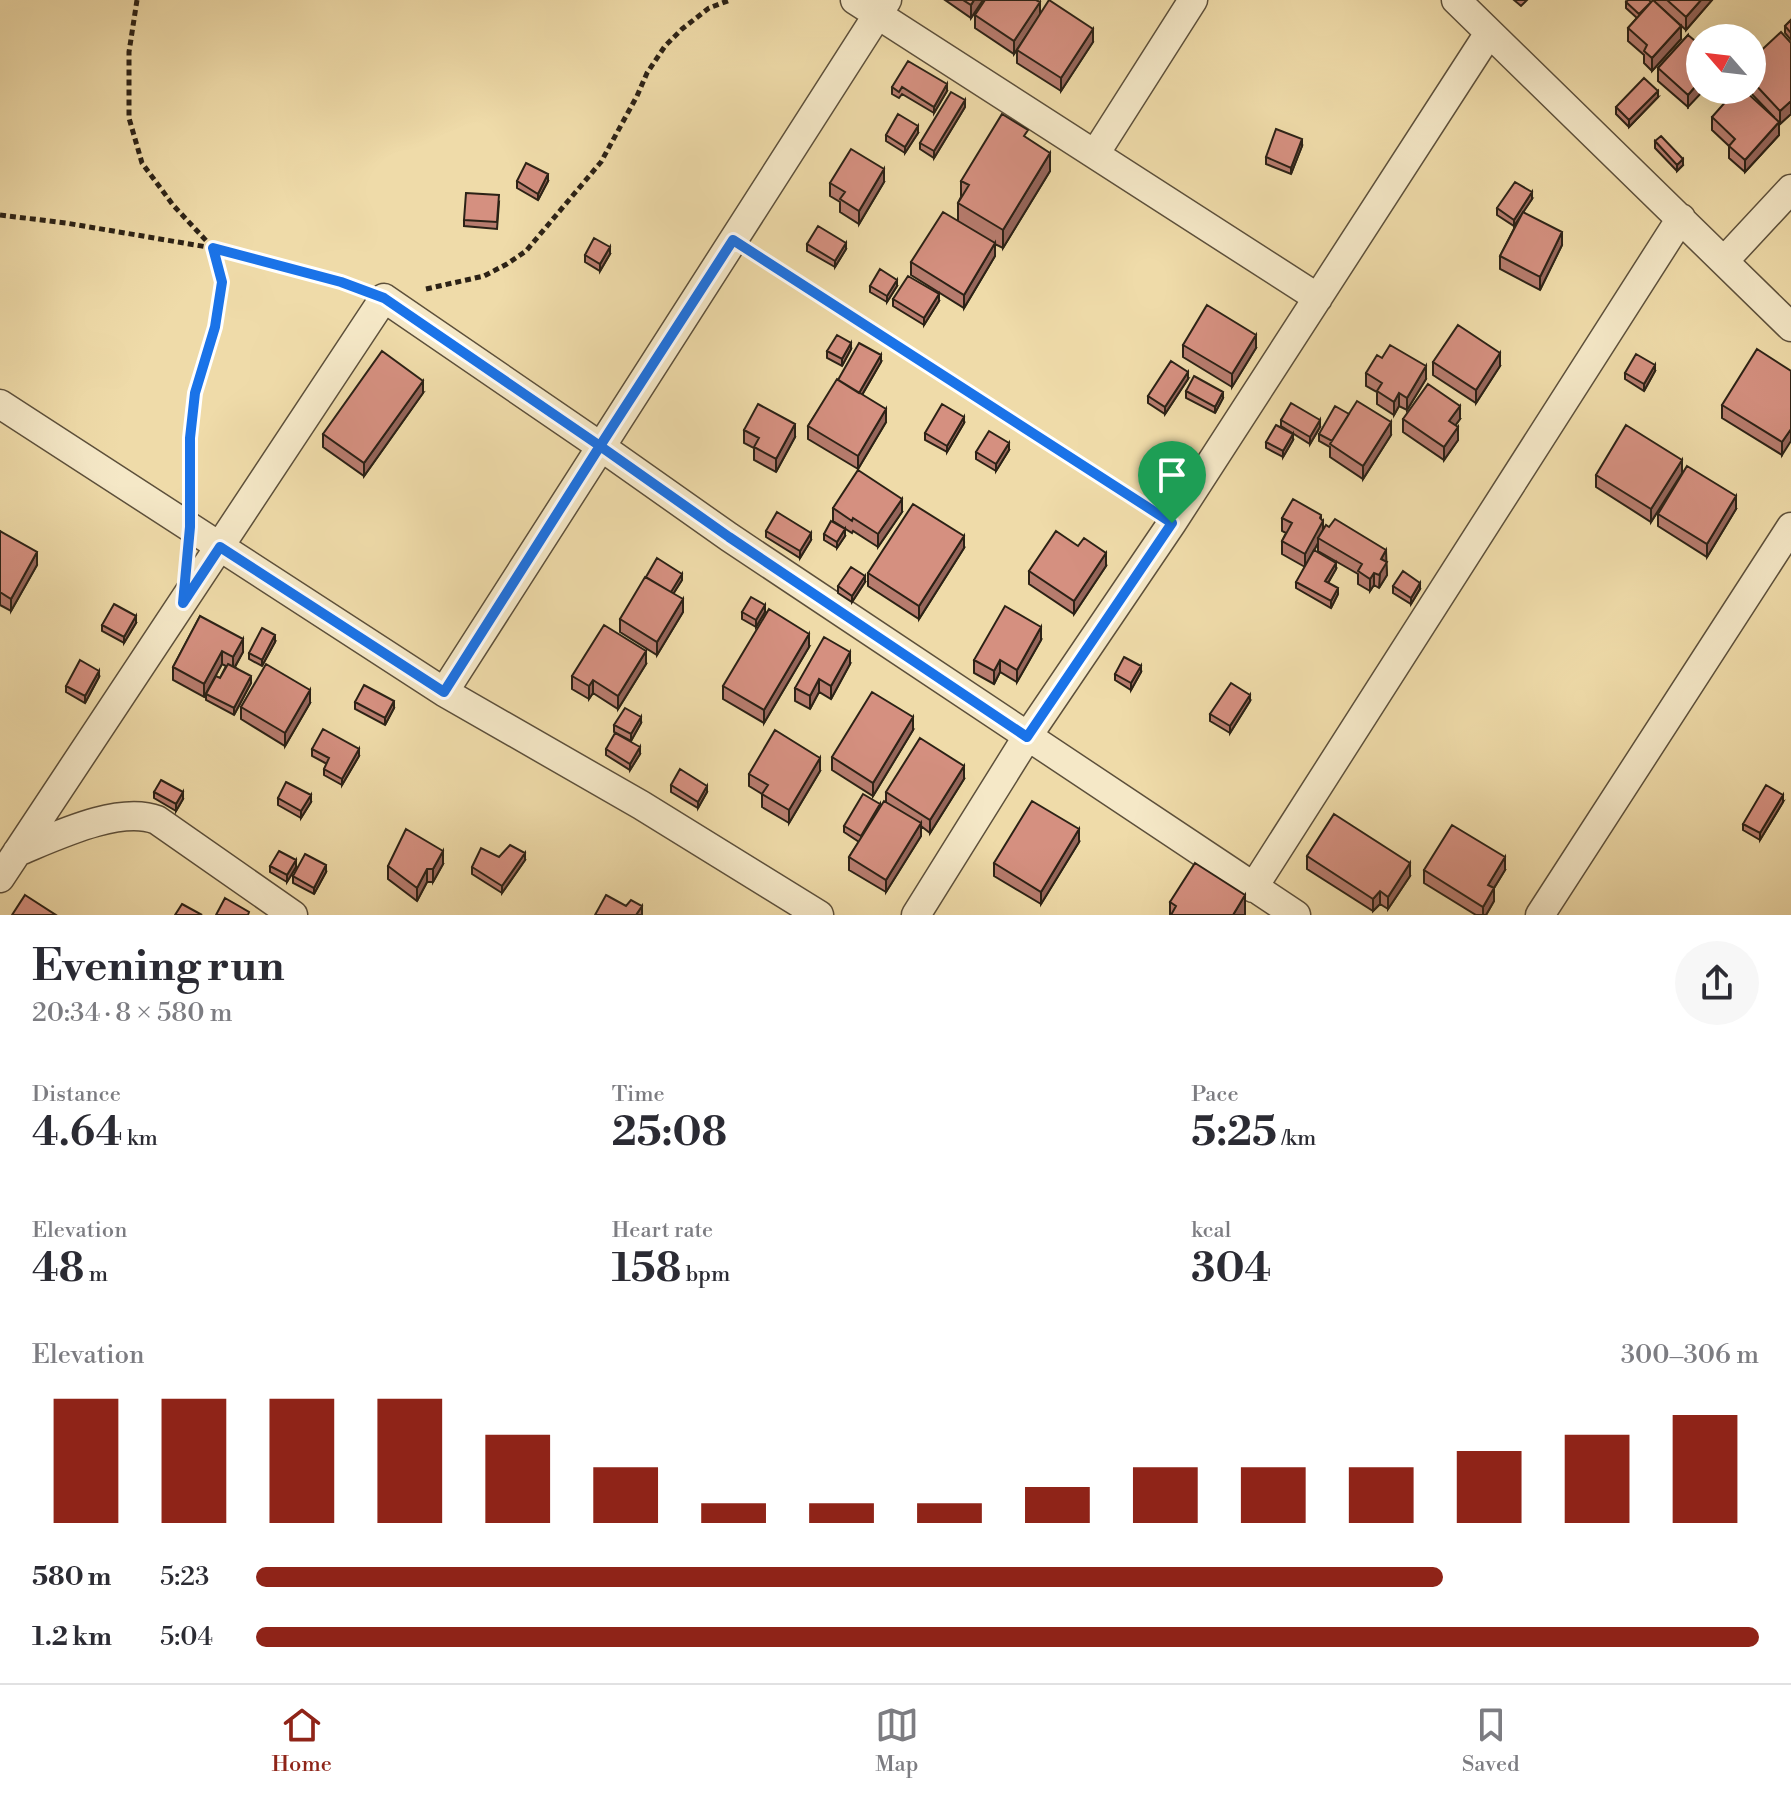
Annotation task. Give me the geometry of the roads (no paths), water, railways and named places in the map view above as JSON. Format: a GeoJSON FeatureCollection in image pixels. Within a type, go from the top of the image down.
{"type":"FeatureCollection","features":[{"type":"Feature","properties":{"kind":"street"},"geometry":{"type":"LineString","coordinates":[[1095,154],[1193,0]]}},
{"type":"Feature","properties":{"kind":"street"},"geometry":{"type":"LineString","coordinates":[[1456,0],[1791,327]]}},
{"type":"Feature","properties":{"kind":"street"},"geometry":{"type":"LineString","coordinates":[[444,692],[733,240],[873,5],[1318,298]]}},
{"type":"Feature","properties":{"kind":"street"},"geometry":{"type":"LineString","coordinates":[[916,915],[1027,737],[1172,523],[1489,33]]}},
{"type":"Feature","properties":{"kind":"street"},"geometry":{"type":"LineString","coordinates":[[1724,261],[1791,189]]}},
{"type":"Feature","properties":{"kind":"street"},"geometry":{"type":"LineString","coordinates":[[1253,888],[1681,218]]}},
{"type":"Feature","properties":{"kind":"street"},"geometry":{"type":"LineString","coordinates":[[0,878],[384,298],[729,537],[1296,915]]}},
{"type":"Feature","properties":{"kind":"street"},"geometry":{"type":"LineString","coordinates":[[0,404],[444,692],[641,805],[819,915]]}},
{"type":"Feature","properties":{"kind":"street"},"geometry":{"type":"LineString","coordinates":[[1540,915],[1791,527]]}},
{"type":"Feature","properties":{"kind":"street"},"geometry":{"type":"LineString","coordinates":[[17,852],[104,820],[131,815],[146,816],[157,820],[293,915]]}}]}
